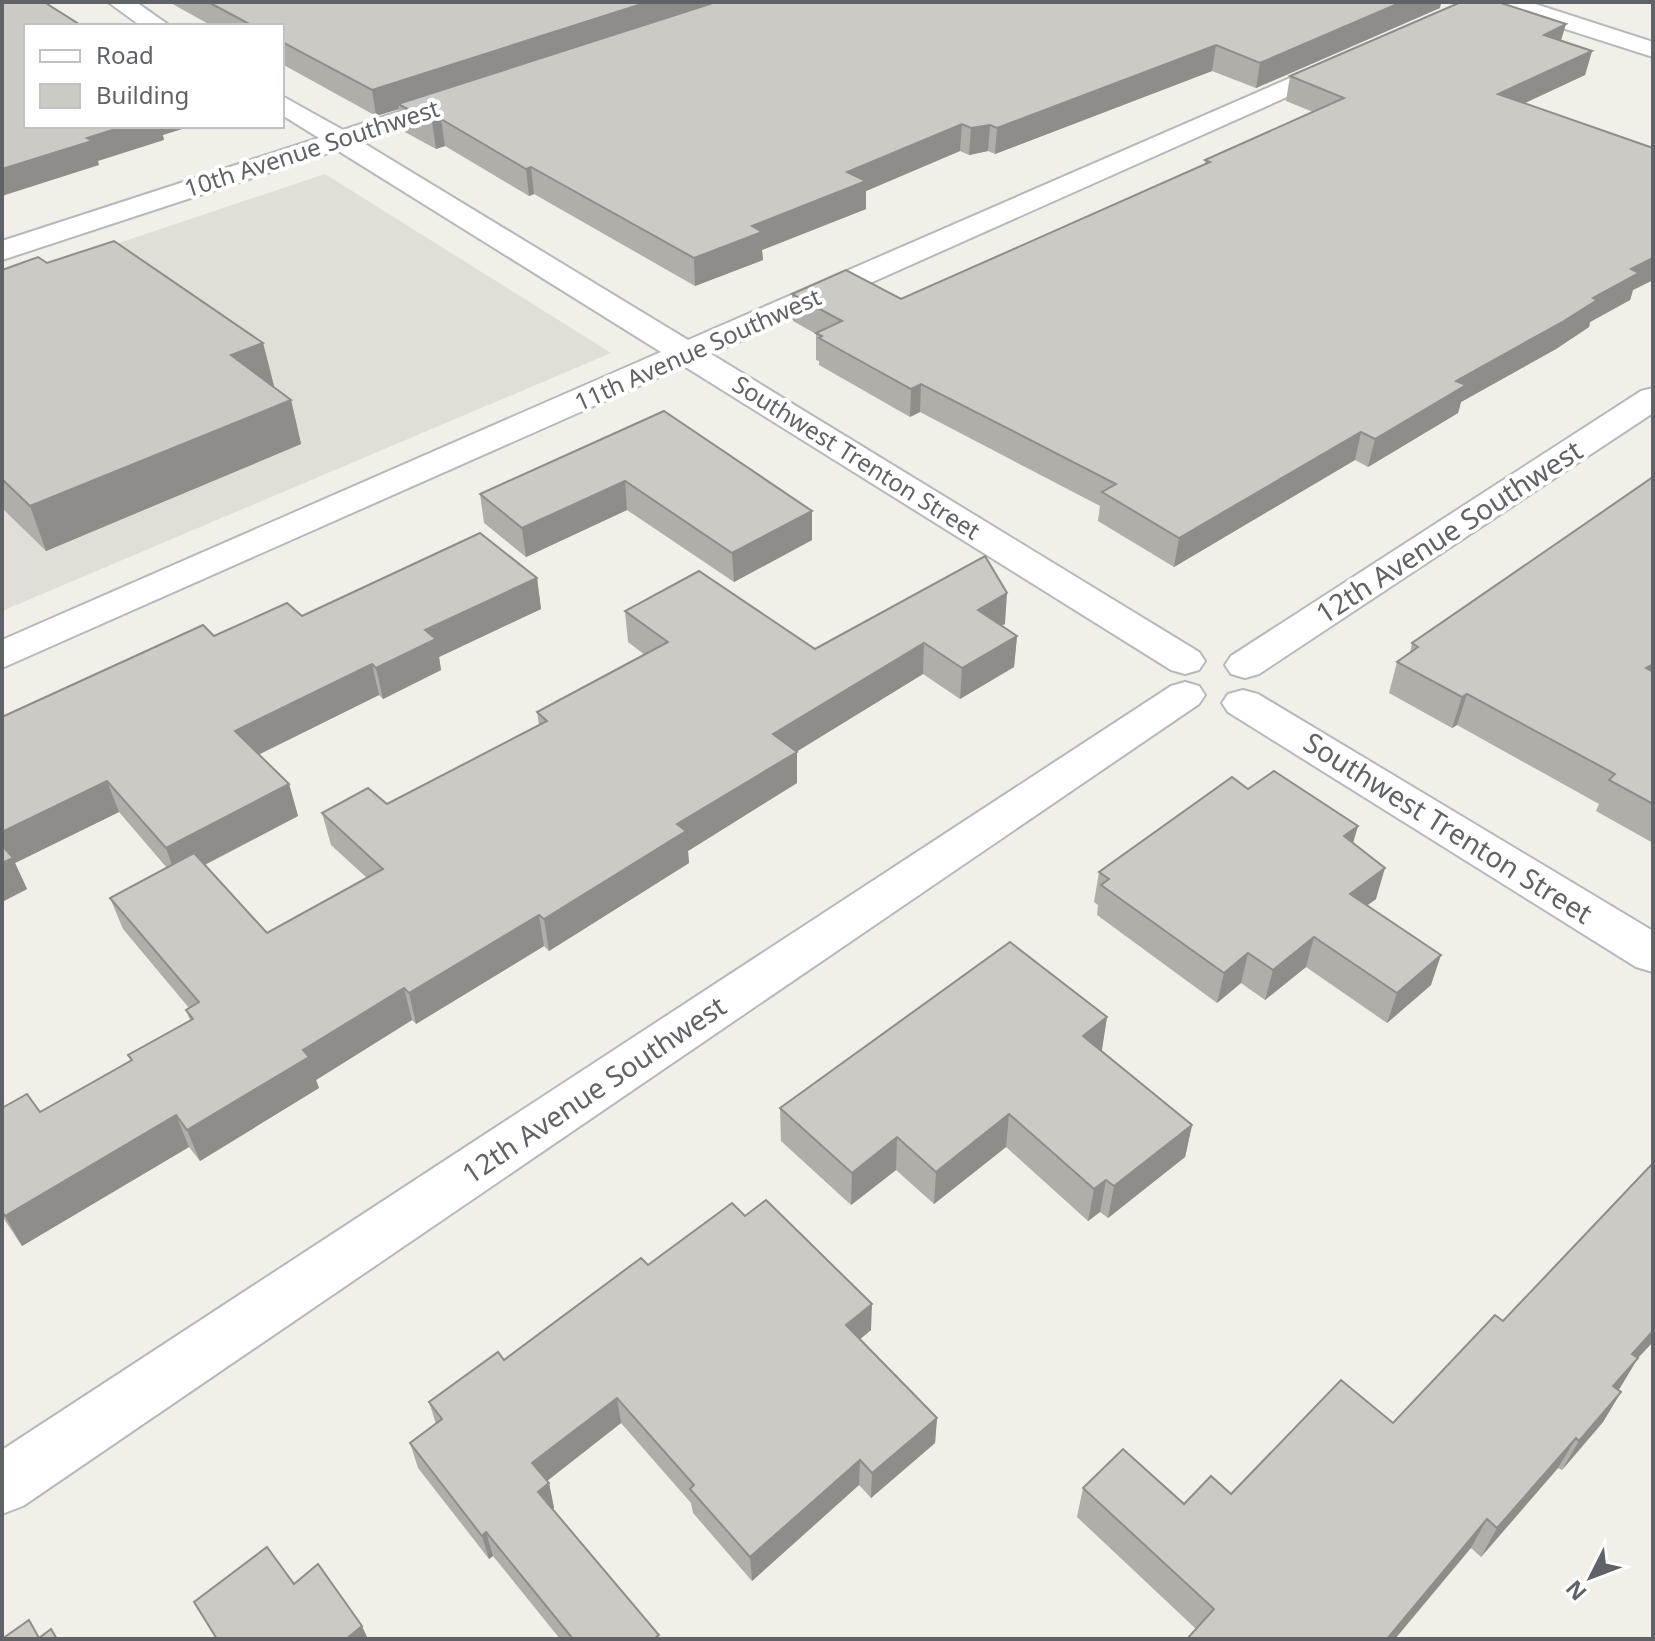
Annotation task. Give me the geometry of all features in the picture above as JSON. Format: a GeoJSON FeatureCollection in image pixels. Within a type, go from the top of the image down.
{"type":"FeatureCollection","features":[{"type":"Feature","properties":{"kind":"street"},"geometry":{"type":"LineString","coordinates":[[120,2],[155,24]]}},
{"type":"Feature","properties":{"kind":"street"},"geometry":{"type":"LineString","coordinates":[[1505,2],[1653,50]]}},
{"type":"Feature","properties":{"kind":"street","name":"11th Avenue Southwest"},"geometry":{"type":"LineString","coordinates":[[2,655],[688,355],[1362,54]]}},
{"type":"Feature","properties":{"kind":"street","name":"10th Avenue Southwest"},"geometry":{"type":"LineString","coordinates":[[2,251],[480,94]]}},
{"type":"Feature","properties":{"kind":"street","name":"Southwest Trenton Street"},"geometry":{"type":"LineString","coordinates":[[284,105],[688,355],[1185,678],[1215,707],[1244,684],[1653,954]]}},
{"type":"Feature","properties":{"kind":"street","name":"12th Avenue Southwest"},"geometry":{"type":"LineString","coordinates":[[1244,684],[1653,398]]}},
{"type":"Feature","properties":{"kind":"street","name":"12th Avenue Southwest"},"geometry":{"type":"LineString","coordinates":[[2,1485],[1185,678]]}},
{"type":"Feature","properties":{"kind":"shaded area"},"geometry":{"type":"Polygon","coordinates":[[[325,174],[611,353],[2,611],[2,282],[325,174]]]}},
{"type":"Feature","properties":{"kind":"building"},"geometry":{"type":"Polygon","coordinates":[[[2,2],[44,2],[79,24],[24,24],[24,128],[119,128],[87,138],[92,141],[2,169],[2,2]]]}},
{"type":"Feature","properties":{"kind":"building"},"geometry":{"type":"Polygon","coordinates":[[[208,2],[648,2],[372,90],[284,43],[284,24],[249,24],[208,2]]]}},
{"type":"Feature","properties":{"kind":"building"},"geometry":{"type":"Polygon","coordinates":[[[716,2],[1402,2],[1260,63],[1216,45],[997,128],[990,125],[971,128],[962,124],[847,172],[866,181],[752,226],[762,232],[694,258],[531,167],[526,169],[441,119],[432,122],[398,104],[716,2]]]}},
{"type":"Feature","properties":{"kind":"building"},"geometry":{"type":"Polygon","coordinates":[[[1461,2],[1498,2],[1566,24],[1544,35],[1592,51],[1498,94],[1653,148],[1653,258],[1631,269],[1639,273],[1593,298],[1597,300],[1564,321],[1456,381],[1466,385],[1375,439],[1361,432],[1179,538],[1102,492],[1116,484],[921,384],[911,389],[819,338],[822,336],[816,333],[842,321],[792,294],[846,270],[901,299],[1210,162],[1205,160],[1344,98],[1290,76],[1461,2]]]}},
{"type":"Feature","properties":{"kind":"building"},"geometry":{"type":"Polygon","coordinates":[[[114,241],[263,343],[231,355],[291,400],[30,506],[2,479],[2,270],[38,257],[47,263],[114,241]]]}},
{"type":"Feature","properties":{"kind":"building"},"geometry":{"type":"Polygon","coordinates":[[[664,411],[812,511],[732,553],[625,481],[522,528],[480,494],[664,411]]]}},
{"type":"Feature","properties":{"kind":"building"},"geometry":{"type":"Polygon","coordinates":[[[1653,477],[1653,664],[1646,668],[1653,672],[1653,804],[1609,780],[1615,774],[1467,694],[1462,697],[1397,662],[1418,647],[1412,643],[1653,477]]]}},
{"type":"Feature","properties":{"kind":"building"},"geometry":{"type":"Polygon","coordinates":[[[480,533],[537,578],[425,630],[436,639],[376,668],[372,664],[235,731],[289,784],[166,848],[107,781],[2,832],[2,717],[203,625],[214,636],[287,603],[302,616],[480,533]]]}},
{"type":"Feature","properties":{"kind":"building"},"geometry":{"type":"Polygon","coordinates":[[[985,556],[1007,593],[978,610],[1017,636],[962,668],[924,643],[773,734],[797,752],[677,824],[686,831],[544,919],[539,915],[409,993],[404,988],[303,1050],[309,1057],[187,1130],[176,1115],[5,1216],[2,1211],[2,1108],[27,1094],[40,1112],[132,1060],[128,1055],[193,1019],[186,1010],[199,1002],[110,898],[194,853],[267,933],[383,869],[322,813],[368,788],[387,804],[547,721],[537,712],[668,642],[625,611],[699,571],[815,649],[985,556]]]}},
{"type":"Feature","properties":{"kind":"building"},"geometry":{"type":"Polygon","coordinates":[[[1274,771],[1358,826],[1344,836],[1385,868],[1350,894],[1441,955],[1397,993],[1314,937],[1273,970],[1248,953],[1224,973],[1101,885],[1109,879],[1099,872],[1232,777],[1248,789],[1274,771]]]}},
{"type":"Feature","properties":{"kind":"building"},"geometry":{"type":"Polygon","coordinates":[[[2,845],[13,858],[2,863],[2,845]]]}},
{"type":"Feature","properties":{"kind":"building"},"geometry":{"type":"Polygon","coordinates":[[[1010,942],[1107,1017],[1083,1036],[1192,1125],[1114,1186],[1106,1180],[1094,1189],[1009,1114],[936,1172],[897,1137],[852,1173],[780,1108],[1010,942]]]}},
{"type":"Feature","properties":{"kind":"building"},"geometry":{"type":"Polygon","coordinates":[[[1653,1163],[1653,1331],[1632,1354],[1638,1358],[1613,1386],[1621,1392],[1497,1528],[1487,1519],[1387,1639],[1187,1639],[1214,1609],[1083,1488],[1123,1449],[1184,1504],[1211,1476],[1231,1494],[1341,1380],[1393,1423],[1495,1315],[1503,1321],[1653,1163]]]}},
{"type":"Feature","properties":{"kind":"building"},"geometry":{"type":"Polygon","coordinates":[[[766,1200],[872,1304],[846,1325],[937,1418],[872,1473],[860,1460],[750,1557],[690,1489],[694,1485],[617,1398],[532,1463],[549,1483],[538,1492],[659,1635],[654,1639],[573,1639],[486,1532],[482,1536],[410,1443],[442,1419],[429,1402],[498,1352],[504,1360],[641,1258],[648,1265],[732,1203],[745,1216],[766,1200]]]}},
{"type":"Feature","properties":{"kind":"building"},"geometry":{"type":"Polygon","coordinates":[[[267,1547],[294,1584],[318,1564],[362,1626],[346,1639],[217,1639],[194,1602],[267,1547]]]}},
{"type":"Feature","properties":{"kind":"building"},"geometry":{"type":"Polygon","coordinates":[[[29,1620],[39,1638],[51,1629],[57,1639],[2,1639],[29,1620]]]}}]}
